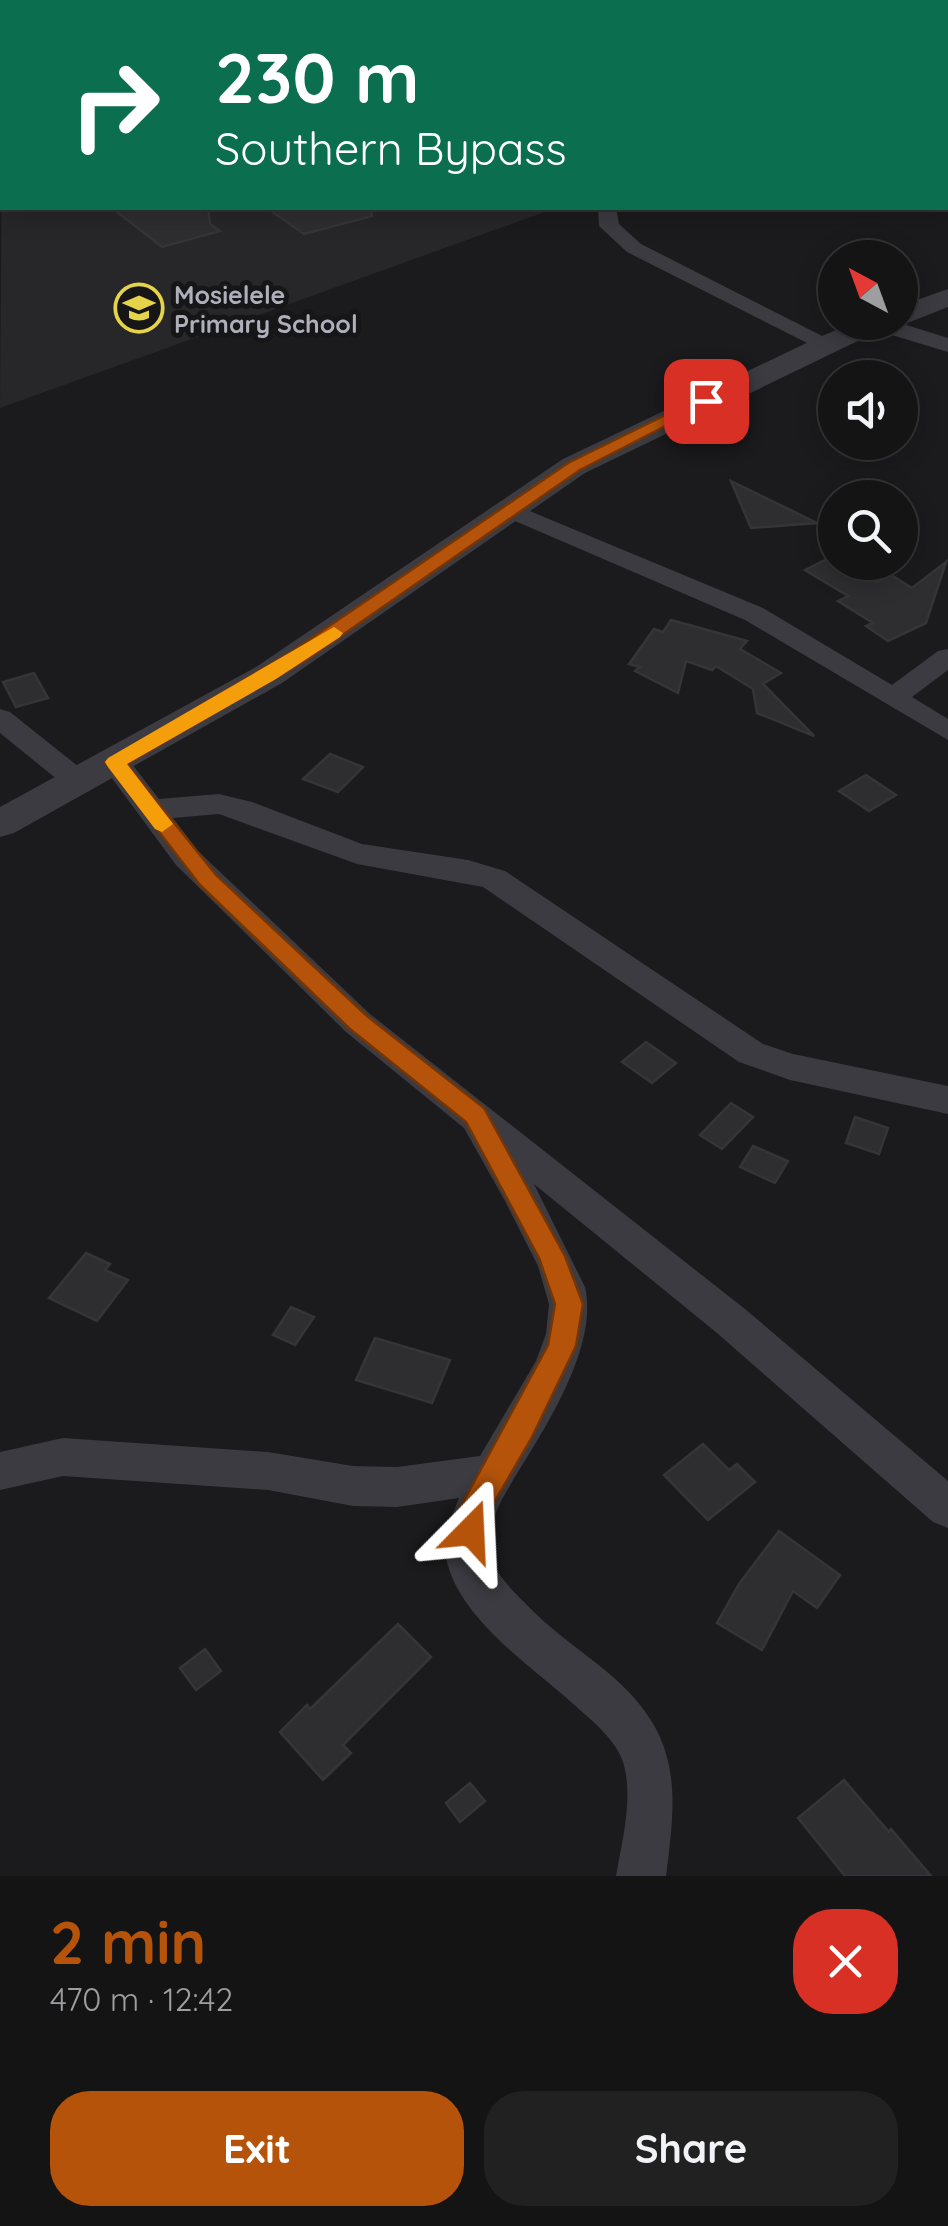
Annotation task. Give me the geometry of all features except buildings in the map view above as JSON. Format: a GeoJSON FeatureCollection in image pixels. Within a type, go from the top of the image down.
{"type":"FeatureCollection","features":[{"type":"Feature","properties":{"kind":"street"},"geometry":{"type":"LineString","coordinates":[[607,210],[609,226],[634,248],[828,344]]}},
{"type":"Feature","properties":{"kind":"street"},"geometry":{"type":"LineString","coordinates":[[918,309],[948,297]]}},
{"type":"Feature","properties":{"kind":"street"},"geometry":{"type":"LineString","coordinates":[[918,335],[948,345]]}},
{"type":"Feature","properties":{"kind":"street"},"geometry":{"type":"LineString","coordinates":[[0,824],[285,665],[508,509],[604,450],[838,340]]}},
{"type":"Feature","properties":{"kind":"street"},"geometry":{"type":"LineString","coordinates":[[508,509],[754,614],[948,731]]}},
{"type":"Feature","properties":{"kind":"street"},"geometry":{"type":"LineString","coordinates":[[894,696],[948,657]]}},
{"type":"Feature","properties":{"kind":"street"},"geometry":{"type":"LineString","coordinates":[[0,718],[79,782]]}},
{"type":"Feature","properties":{"kind":"street"},"geometry":{"type":"LineString","coordinates":[[115,762],[208,880],[358,1022],[732,1321],[948,1508]]}},
{"type":"Feature","properties":{"kind":"street"},"geometry":{"type":"LineString","coordinates":[[152,810],[230,806],[357,854],[468,871],[494,880],[751,1053],[790,1067],[948,1100]]}},
{"type":"Feature","properties":{"kind":"street"},"geometry":{"type":"LineString","coordinates":[[475,1115],[552,1256],[569,1304],[562,1346],[475,1508],[468,1554],[487,1596],[514,1627],[628,1723],[645,1755],[652,1798],[641,1876]]}},
{"type":"Feature","properties":{"kind":"street"},"geometry":{"type":"LineString","coordinates":[[0,1471],[63,1456],[268,1471],[353,1486],[398,1487],[496,1473]]}},
{"type":"Feature","properties":{"kind":"shaded area","name":"Mosielele Primary School"},"geometry":{"type":"Polygon","coordinates":[[[1,210],[550,210],[0,408],[1,210]]]}},
{"type":"Feature","properties":{"kind":"slow traffic"},"geometry":{"type":"LineString","coordinates":[[162,824],[115,762],[269,675],[334,633]]}},
{"type":"Feature","properties":{"kind":"place","name":"Mosielele Primary School"},"geometry":{"type":"Point","coordinates":[139,308]}},
{"type":"Feature","properties":{"kind":"route"},"geometry":{"type":"LineString","coordinates":[[471,1531],[475,1508],[562,1346],[569,1304],[552,1256],[475,1115],[358,1022],[208,880],[115,762],[269,675],[574,466],[706,401]]}}]}
